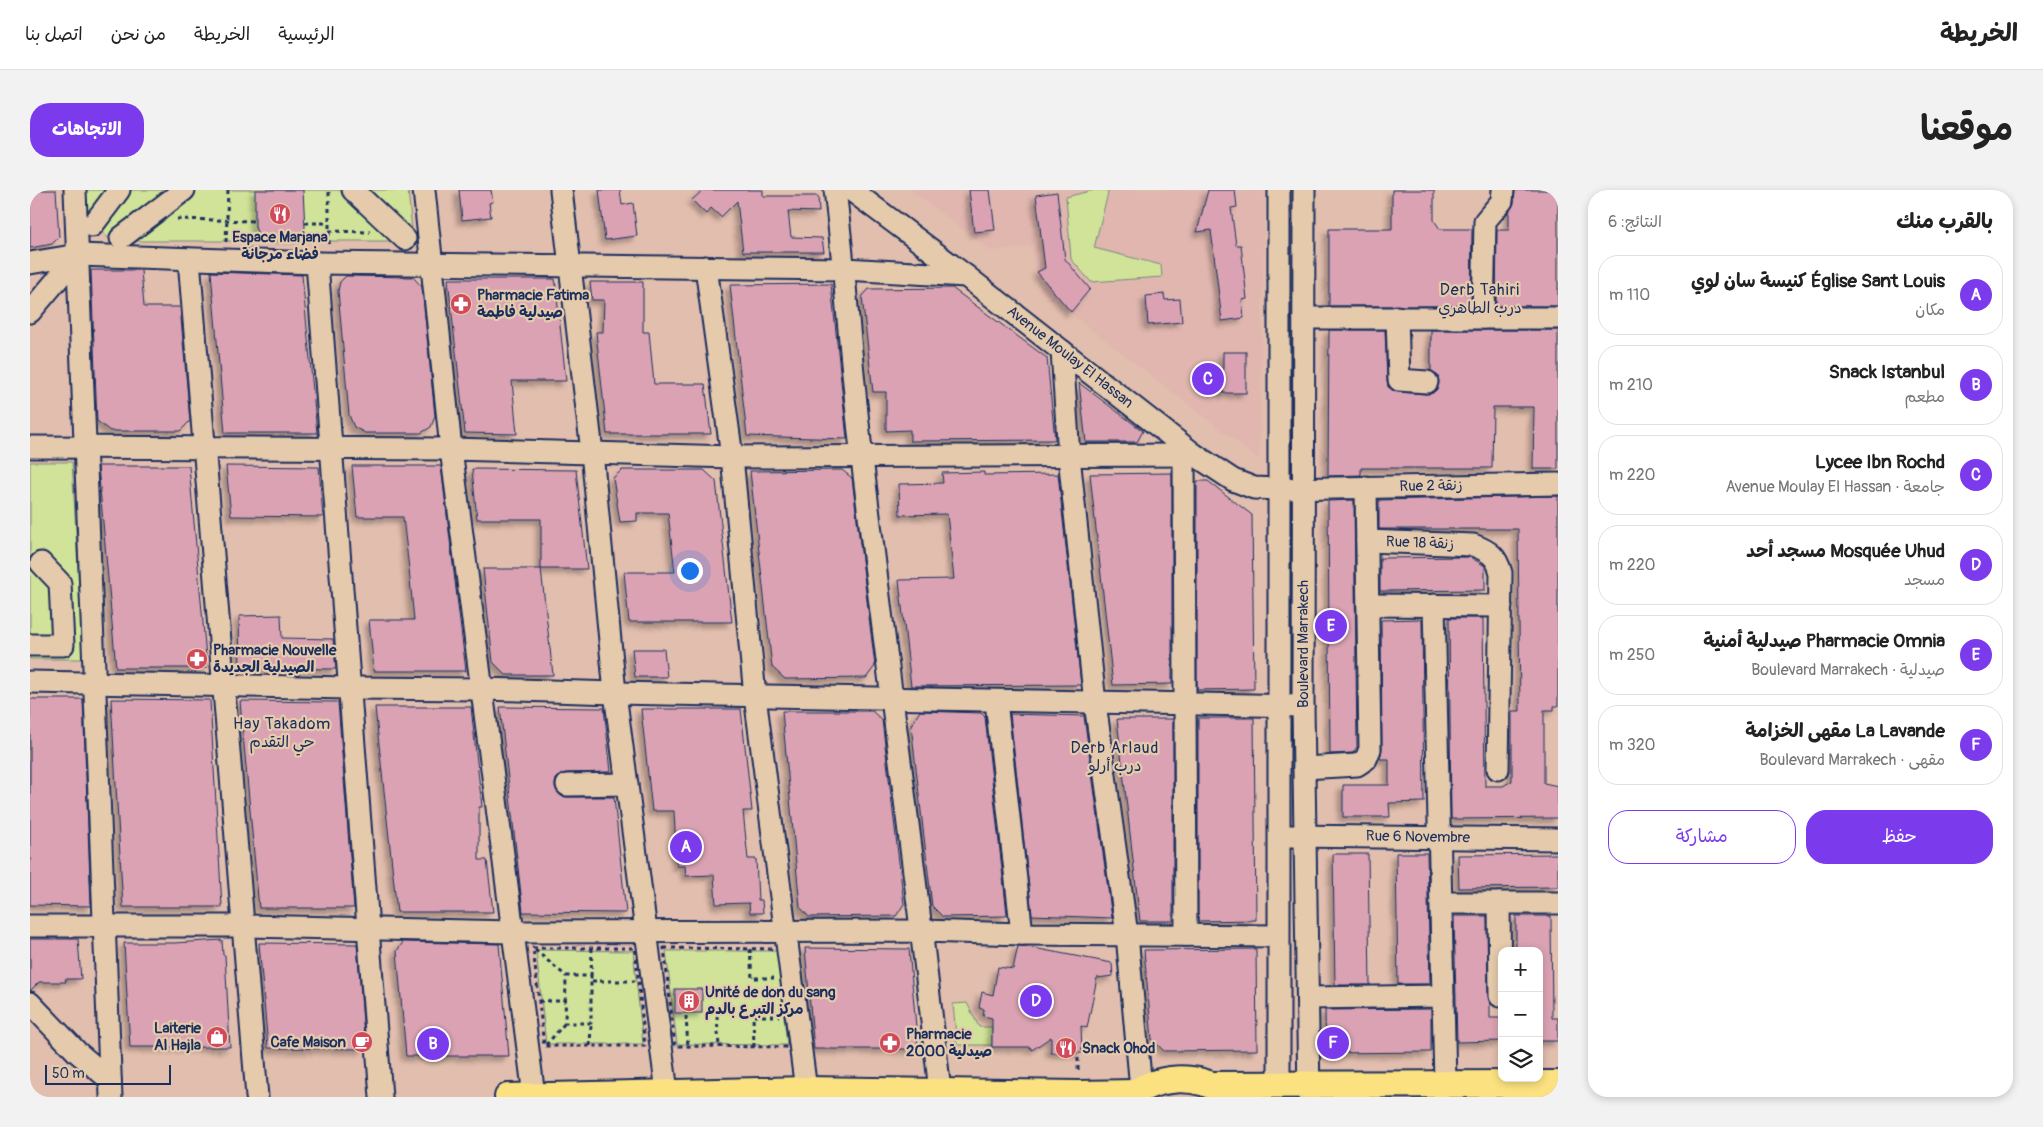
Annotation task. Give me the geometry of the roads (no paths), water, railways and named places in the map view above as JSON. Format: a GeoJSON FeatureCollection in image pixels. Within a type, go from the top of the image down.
{"type":"FeatureCollection","features":[{"type":"Feature","properties":{"kind":"main road"},"geometry":{"type":"LineString","coordinates":[[508,1097],[806,1090],[1134,1093],[1170,1080],[1196,1081],[1221,1091],[1278,1084],[1309,1090],[1445,1083],[1558,1084]]}},
{"type":"Feature","properties":{"kind":"street"},"geometry":{"type":"LineString","coordinates":[[75,190],[111,1088]]}},
{"type":"Feature","properties":{"kind":"street"},"geometry":{"type":"LineString","coordinates":[[92,226],[119,190]]}},
{"type":"Feature","properties":{"kind":"street"},"geometry":{"type":"LineString","coordinates":[[121,238],[184,190]]}},
{"type":"Feature","properties":{"kind":"street"},"geometry":{"type":"LineString","coordinates":[[353,190],[405,239]]}},
{"type":"Feature","properties":{"kind":"street"},"geometry":{"type":"LineString","coordinates":[[424,190],[451,449],[534,1096]]}},
{"type":"Feature","properties":{"kind":"street"},"geometry":{"type":"LineString","coordinates":[[561,190],[592,452],[615,693],[667,1092]]}},
{"type":"Feature","properties":{"kind":"street"},"geometry":{"type":"LineString","coordinates":[[834,190],[845,269],[861,456],[922,931],[940,1092]]}},
{"type":"Feature","properties":{"kind":"street","name":"Avenue Moulay El Hassan"},"geometry":{"type":"LineString","coordinates":[[851,190],[1062,351],[1190,455],[1233,480],[1254,488],[1304,489]]}},
{"type":"Feature","properties":{"kind":"street","name":"Boulevard Marrakech"},"geometry":{"type":"LineString","coordinates":[[1278,1084],[1279,190]]}},
{"type":"Feature","properties":{"kind":"street","name":"Boulevard Marrakech"},"geometry":{"type":"LineString","coordinates":[[1304,190],[1303,706],[1309,1090]]}},
{"type":"Feature","properties":{"kind":"street"},"geometry":{"type":"LineString","coordinates":[[1483,318],[1485,221],[1502,201],[1503,190]]}},
{"type":"Feature","properties":{"kind":"street"},"geometry":{"type":"LineString","coordinates":[[30,263],[78,255],[226,260],[318,254],[432,263],[845,269],[966,276]]}},
{"type":"Feature","properties":{"kind":"street"},"geometry":{"type":"LineString","coordinates":[[318,254],[381,1097]]}},
{"type":"Feature","properties":{"kind":"street"},"geometry":{"type":"LineString","coordinates":[[30,312],[78,255]]}},
{"type":"Feature","properties":{"kind":"street"},"geometry":{"type":"LineString","coordinates":[[190,259],[257,1097]]}},
{"type":"Feature","properties":{"kind":"street"},"geometry":{"type":"LineString","coordinates":[[706,267],[732,457],[755,696],[806,1090]]}},
{"type":"Feature","properties":{"kind":"street"},"geometry":{"type":"LineString","coordinates":[[1397,317],[1399,380],[1427,382]]}},
{"type":"Feature","properties":{"kind":"street"},"geometry":{"type":"LineString","coordinates":[[1304,318],[1558,318]]}},
{"type":"Feature","properties":{"kind":"street"},"geometry":{"type":"LineString","coordinates":[[1062,351],[1068,456],[1095,702],[1127,935],[1134,1093]]}},
{"type":"Feature","properties":{"kind":"street"},"geometry":{"type":"LineString","coordinates":[[30,447],[451,449],[732,457],[1190,455],[1185,704],[1186,935]]}},
{"type":"Feature","properties":{"kind":"street","name":"Rue 2 زنقة"},"geometry":{"type":"LineString","coordinates":[[1304,489],[1558,484]]}},
{"type":"Feature","properties":{"kind":"street"},"geometry":{"type":"LineString","coordinates":[[1304,768],[1357,765],[1363,762],[1368,754],[1370,735],[1366,487]]}},
{"type":"Feature","properties":{"kind":"street","name":"Rue 18 زنقة"},"geometry":{"type":"LineString","coordinates":[[1367,541],[1473,545],[1489,552],[1499,563],[1501,573],[1501,606]]}},
{"type":"Feature","properties":{"kind":"street"},"geometry":{"type":"LineString","coordinates":[[31,658],[63,645],[60,583],[41,563]]}},
{"type":"Feature","properties":{"kind":"street"},"geometry":{"type":"LineString","coordinates":[[60,583],[82,582]]}},
{"type":"Feature","properties":{"kind":"street"},"geometry":{"type":"LineString","coordinates":[[1434,605],[1445,1083]]}},
{"type":"Feature","properties":{"kind":"street"},"geometry":{"type":"LineString","coordinates":[[1368,606],[1501,606],[1498,770]]}},
{"type":"Feature","properties":{"kind":"street"},"geometry":{"type":"LineString","coordinates":[[31,658],[94,683],[1303,706]]}},
{"type":"Feature","properties":{"kind":"street"},"geometry":{"type":"LineString","coordinates":[[996,701],[1022,934]]}},
{"type":"Feature","properties":{"kind":"street"},"geometry":{"type":"LineString","coordinates":[[567,785],[627,784]]}},
{"type":"Feature","properties":{"kind":"street","name":"Rue 6 Novembre"},"geometry":{"type":"LineString","coordinates":[[1278,837],[1558,839]]}},
{"type":"Feature","properties":{"kind":"street"},"geometry":{"type":"LineString","coordinates":[[1441,903],[1558,903]]}},
{"type":"Feature","properties":{"kind":"street"},"geometry":{"type":"LineString","coordinates":[[1499,903],[1500,992]]}},
{"type":"Feature","properties":{"kind":"street"},"geometry":{"type":"LineString","coordinates":[[30,926],[243,926],[513,932],[922,931],[1022,934],[1277,936]]}},
{"type":"Feature","properties":{"kind":"street"},"geometry":{"type":"LineString","coordinates":[[1308,998],[1443,996]]}},
{"type":"Feature","properties":{"kind":"street"},"geometry":{"type":"LineString","coordinates":[[30,1003],[111,1088]]}},
{"type":"Feature","properties":{"kind":"place","name":"Espace Marjana فضاء مرجانة"},"geometry":{"type":"Point","coordinates":[280,214]}},
{"type":"Feature","properties":{"kind":"place","name":"Pharmacie Fatima صيدلية فاطمة"},"geometry":{"type":"Point","coordinates":[461,304]}},
{"type":"Feature","properties":{"kind":"place","name":"Lycee Ibn Rochd"},"geometry":{"type":"Point","coordinates":[1208,379]}},
{"type":"Feature","properties":{"kind":"place","name":"Pharmacie Omnia صيدلية أمنية"},"geometry":{"type":"Point","coordinates":[1331,626]}},
{"type":"Feature","properties":{"kind":"place","name":"Pharmacie Nouvelle الصيدلية الجديدة"},"geometry":{"type":"Point","coordinates":[197,659]}},
{"type":"Feature","properties":{"kind":"place","name":"Église Sant Louis كنيسة سان لوي"},"geometry":{"type":"Point","coordinates":[686,847]}},
{"type":"Feature","properties":{"kind":"place","name":"Unité de don du sang مركز التبرع بالدم"},"geometry":{"type":"Point","coordinates":[689,1001]}},
{"type":"Feature","properties":{"kind":"place","name":"Mosquée Uhud مسجد أحد"},"geometry":{"type":"Point","coordinates":[1036,1001]}},
{"type":"Feature","properties":{"kind":"place","name":"Laiterie Al Hajla"},"geometry":{"type":"Point","coordinates":[217,1037]}},
{"type":"Feature","properties":{"kind":"place","name":"Cafe Maison"},"geometry":{"type":"Point","coordinates":[362,1042]}},
{"type":"Feature","properties":{"kind":"place","name":"Pharmacie 2000 صيدلية"},"geometry":{"type":"Point","coordinates":[890,1043]}},
{"type":"Feature","properties":{"kind":"place","name":"La Lavande مقهى الخزامة"},"geometry":{"type":"Point","coordinates":[1333,1043]}},
{"type":"Feature","properties":{"kind":"place","name":"Snack Istanbul"},"geometry":{"type":"Point","coordinates":[433,1044]}},
{"type":"Feature","properties":{"kind":"place","name":"Snack Ohod"},"geometry":{"type":"Point","coordinates":[1066,1048]}},
{"type":"Feature","properties":{"kind":"district","name":"Derb Tahiri درب الطاهري"},"geometry":{"type":"Point","coordinates":[1480,299]}},
{"type":"Feature","properties":{"kind":"district","name":"Hay Takadom حي التقدم"},"geometry":{"type":"Point","coordinates":[282,733]}},
{"type":"Feature","properties":{"kind":"district","name":"Derb Arlaud درب أرلو"},"geometry":{"type":"Point","coordinates":[1115,757]}}]}
